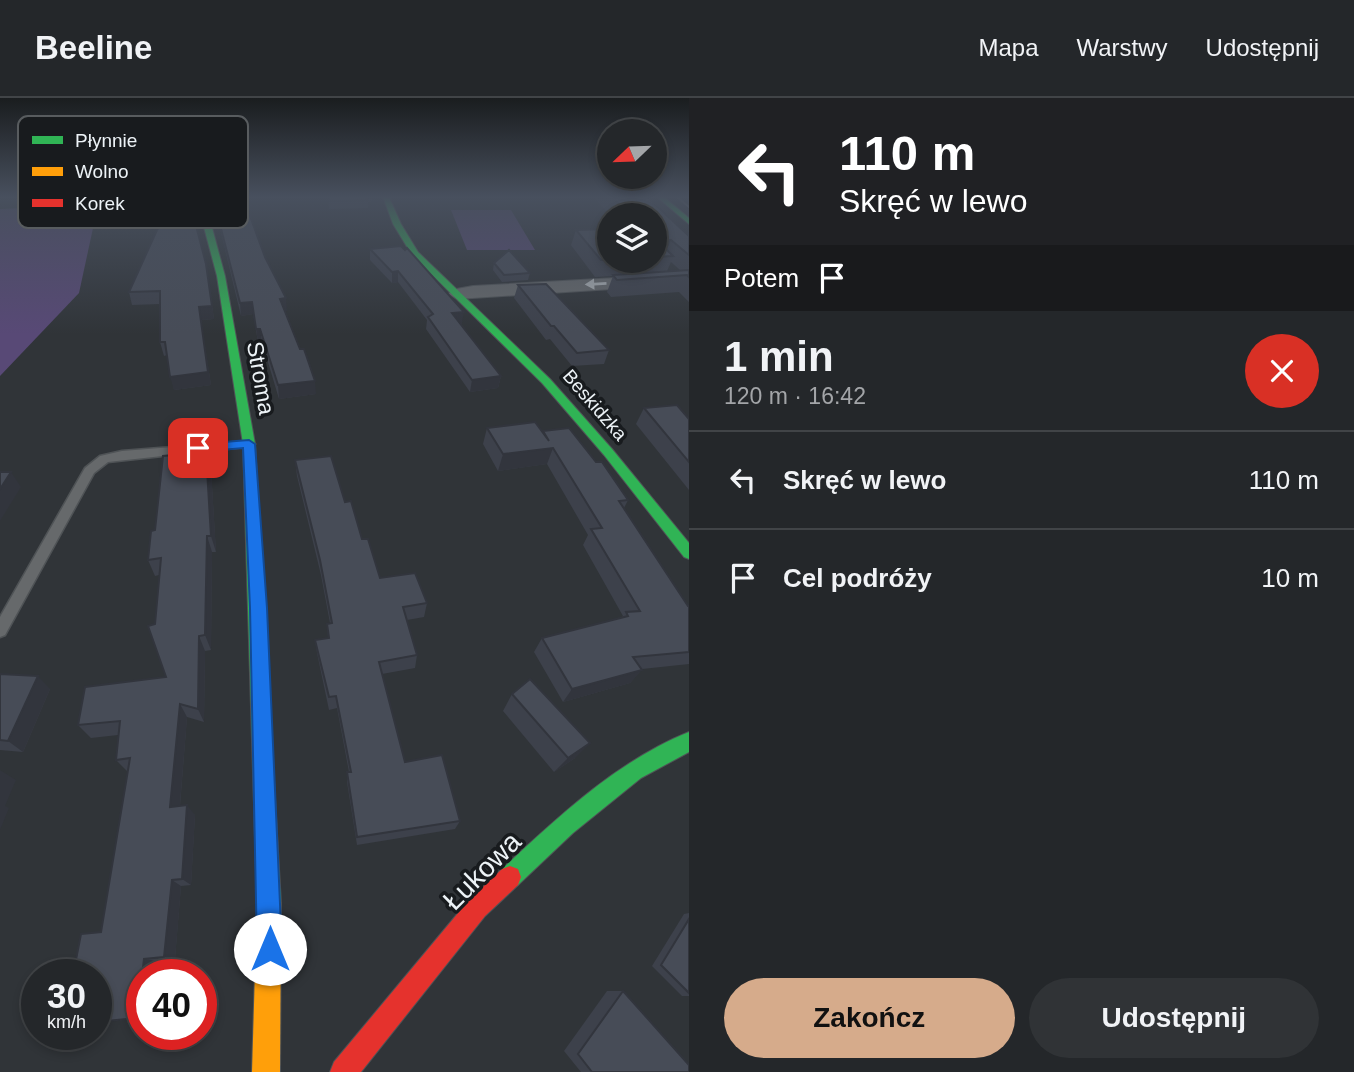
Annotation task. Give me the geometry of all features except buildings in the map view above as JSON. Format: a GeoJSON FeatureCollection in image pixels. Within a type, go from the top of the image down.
{"type":"FeatureCollection","features":[{"type":"Feature","properties":{"kind":"street","name":"Stroma"},"geometry":{"type":"LineString","coordinates":[[212,242],[221,276],[249,444],[270,925],[267,1072]]}},
{"type":"Feature","properties":{"kind":"street","name":"Beskidzka"},"geometry":{"type":"LineString","coordinates":[[408,242],[415,253],[546,381],[608,452],[689,554]]}},
{"type":"Feature","properties":{"kind":"street"},"geometry":{"type":"LineString","coordinates":[[457,294],[473,290],[680,275]]}},
{"type":"Feature","properties":{"kind":"street","name":"Łukowa"},"geometry":{"type":"LineString","coordinates":[[344,1072],[477,908],[565,825],[624,779],[689,741]]}},
{"type":"Feature","properties":{"kind":"lane"},"geometry":{"type":"LineString","coordinates":[[0,631],[89,471],[104,459],[122,454],[249,444]]}},
{"type":"Feature","properties":{"kind":"shaded area"},"geometry":{"type":"Polygon","coordinates":[[[0,242],[90,242],[79,293],[0,376],[0,242]]]}},
{"type":"Feature","properties":{"kind":"shaded area"},"geometry":{"type":"Polygon","coordinates":[[[464,242],[530,242],[535,250],[467,250],[464,242]]]}},
{"type":"Feature","properties":{"kind":"traffic: fast"},"geometry":{"type":"LineString","coordinates":[[212,242],[221,276],[249,444],[269,904]]}},
{"type":"Feature","properties":{"kind":"traffic: fast"},"geometry":{"type":"LineString","coordinates":[[408,242],[415,253],[546,381],[608,452],[689,553]]}},
{"type":"Feature","properties":{"kind":"traffic: fast"},"geometry":{"type":"LineString","coordinates":[[510,877],[565,825],[634,771],[689,741]]}},
{"type":"Feature","properties":{"kind":"traffic: slow"},"geometry":{"type":"LineString","coordinates":[[266,1072],[269,904]]}},
{"type":"Feature","properties":{"kind":"traffic: jam"},"geometry":{"type":"LineString","coordinates":[[344,1072],[477,908],[510,877]]}},
{"type":"Feature","properties":{"kind":"route"},"geometry":{"type":"LineString","coordinates":[[198,448],[249,444],[258,608],[270,949]]}}]}
